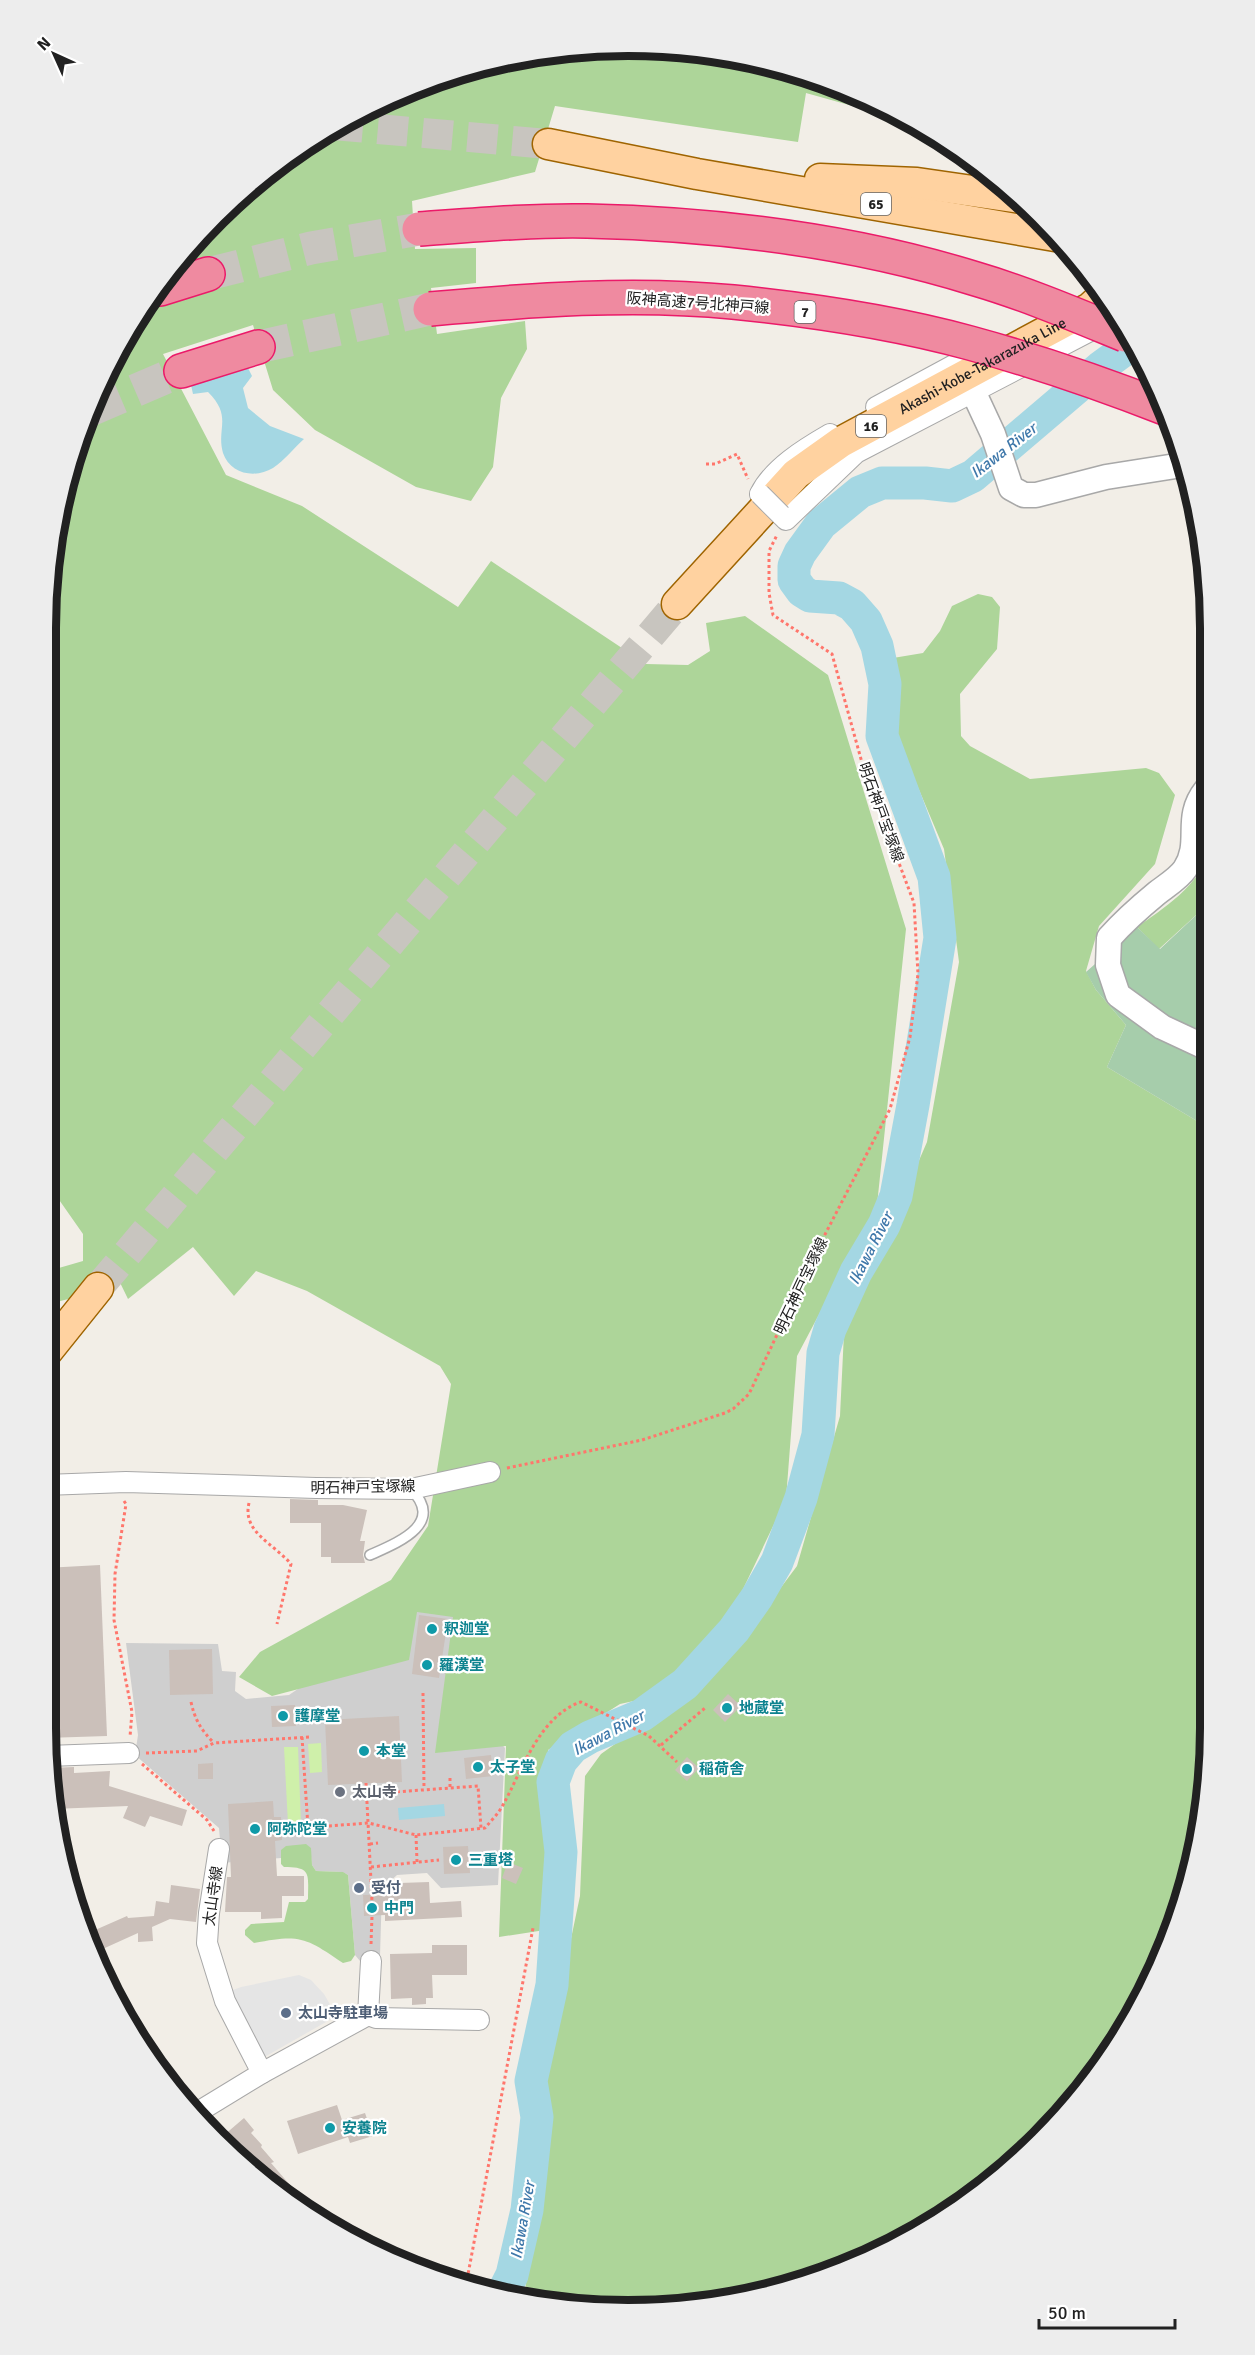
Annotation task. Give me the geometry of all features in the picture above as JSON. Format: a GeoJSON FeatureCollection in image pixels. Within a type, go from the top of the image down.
{"type":"FeatureCollection","features":[{"type":"Feature","properties":{"kind":"highway"},"geometry":{"type":"LineString","coordinates":[[419,230],[503,223],[586,221],[739,230],[888,256],[976,279],[1116,331]]}},
{"type":"Feature","properties":{"kind":"highway"},"geometry":{"type":"LineString","coordinates":[[169,286],[208,274]]}},
{"type":"Feature","properties":{"kind":"highway","name":"阪神高速7号北神戸線"},"geometry":{"type":"LineString","coordinates":[[430,309],[507,302],[619,298],[732,302],[856,318],[969,343],[1115,389],[1154,404]]}},
{"type":"Feature","properties":{"kind":"highway"},"geometry":{"type":"LineString","coordinates":[[181,371],[258,347]]}},
{"type":"Feature","properties":{"kind":"main road","name":"65"},"geometry":{"type":"LineString","coordinates":[[548,144],[697,174],[1043,234]]}},
{"type":"Feature","properties":{"kind":"main road","name":"65"},"geometry":{"type":"LineString","coordinates":[[697,174],[917,183],[1003,196]]}},
{"type":"Feature","properties":{"kind":"main road","name":"Akashi-Kobe-Takarazuka Line"},"geometry":{"type":"LineString","coordinates":[[677,604],[796,474],[842,441],[1090,308],[1096,301]]}},
{"type":"Feature","properties":{"kind":"main road"},"geometry":{"type":"LineString","coordinates":[[56,1340],[98,1288]]}},
{"type":"Feature","properties":{"kind":"street"},"geometry":{"type":"LineString","coordinates":[[1092,294],[918,383],[806,448],[766,482],[760,494],[783,517],[856,453],[1098,327],[1107,316]]}},
{"type":"Feature","properties":{"kind":"street"},"geometry":{"type":"LineString","coordinates":[[974,391],[993,434],[1006,478],[1011,488],[1024,495],[1036,495],[1106,477],[1176,466]]}},
{"type":"Feature","properties":{"kind":"street"},"geometry":{"type":"LineString","coordinates":[[1200,798],[1192,824],[1195,849],[1184,870],[1128,917],[1109,938],[1108,965],[1118,995],[1162,1027],[1200,1045]]}},
{"type":"Feature","properties":{"kind":"street","name":"明石神戸宝塚線"},"geometry":{"type":"LineString","coordinates":[[56,1484],[111,1482],[411,1489],[490,1472]]}},
{"type":"Feature","properties":{"kind":"street"},"geometry":{"type":"LineString","coordinates":[[57,1755],[129,1754]]}},
{"type":"Feature","properties":{"kind":"street","name":"太山寺線"},"geometry":{"type":"LineString","coordinates":[[219,1849],[209,1913],[207,1943],[225,2001],[262,2073]]}},
{"type":"Feature","properties":{"kind":"street"},"geometry":{"type":"LineString","coordinates":[[368,2015],[371,1961]]}},
{"type":"Feature","properties":{"kind":"street"},"geometry":{"type":"LineString","coordinates":[[202,2110],[262,2073],[368,2015],[376,2018],[478,2020]]}},
{"type":"Feature","properties":{"kind":"lane"},"geometry":{"type":"LineString","coordinates":[[370,1555],[403,1540],[417,1528],[423,1514],[422,1500],[411,1489]]}},
{"type":"Feature","properties":{"kind":"path"},"geometry":{"type":"LineString","coordinates":[[706,464],[715,464],[737,454],[751,486],[760,494]]}},
{"type":"Feature","properties":{"kind":"path","name":"明石神戸宝塚線"},"geometry":{"type":"LineString","coordinates":[[490,1472],[642,1440],[733,1409],[749,1394],[755,1384],[818,1248],[890,1109],[910,1037],[916,984],[914,903],[864,770],[832,654],[773,615],[769,593],[769,551],[783,517]]}},
{"type":"Feature","properties":{"kind":"path"},"geometry":{"type":"LineString","coordinates":[[111,1482],[126,1504],[115,1574],[114,1620],[132,1712],[129,1754],[197,1751],[214,1743],[310,1737]]}},
{"type":"Feature","properties":{"kind":"path"},"geometry":{"type":"LineString","coordinates":[[253,1486],[246,1514],[251,1528],[279,1550],[291,1564],[277,1624]]}},
{"type":"Feature","properties":{"kind":"path"},"geometry":{"type":"LineString","coordinates":[[423,1693],[424,1789]]}},
{"type":"Feature","properties":{"kind":"path"},"geometry":{"type":"LineString","coordinates":[[191,1702],[194,1717],[201,1730],[214,1743]]}},
{"type":"Feature","properties":{"kind":"path"},"geometry":{"type":"LineString","coordinates":[[287,1829],[369,1823],[416,1836],[485,1828],[502,1808],[528,1753],[546,1729],[563,1712],[581,1702],[649,1736],[678,1761]]}},
{"type":"Feature","properties":{"kind":"path"},"geometry":{"type":"LineString","coordinates":[[661,1745],[705,1708]]}},
{"type":"Feature","properties":{"kind":"path"},"geometry":{"type":"LineString","coordinates":[[302,1737],[308,1827]]}},
{"type":"Feature","properties":{"kind":"path","name":"太山寺線"},"geometry":{"type":"LineString","coordinates":[[129,1754],[207,1820],[215,1832],[219,1849]]}},
{"type":"Feature","properties":{"kind":"path"},"geometry":{"type":"LineString","coordinates":[[450,1777],[450,1787]]}},
{"type":"Feature","properties":{"kind":"path"},"geometry":{"type":"LineString","coordinates":[[366,1783],[372,1901]]}},
{"type":"Feature","properties":{"kind":"path"},"geometry":{"type":"LineString","coordinates":[[367,1794],[478,1786],[481,1828]]}},
{"type":"Feature","properties":{"kind":"path"},"geometry":{"type":"LineString","coordinates":[[416,1836],[417,1862]]}},
{"type":"Feature","properties":{"kind":"path"},"geometry":{"type":"LineString","coordinates":[[370,1844],[378,1843]]}},
{"type":"Feature","properties":{"kind":"path"},"geometry":{"type":"LineString","coordinates":[[371,1867],[439,1860]]}},
{"type":"Feature","properties":{"kind":"path"},"geometry":{"type":"LineString","coordinates":[[371,1961],[372,1916]]}},
{"type":"Feature","properties":{"kind":"path"},"geometry":{"type":"LineString","coordinates":[[468,2276],[533,1928]]}},
{"type":"Feature","properties":{"kind":"shaded area","name":"太山寺"},"geometry":{"type":"Polygon","coordinates":[[[452,1609],[498,1740],[505,1748],[498,1885],[441,1888],[427,1873],[397,1875],[382,1889],[380,1956],[376,1960],[360,1961],[355,1955],[348,1875],[342,1872],[316,1871],[312,1865],[310,1848],[281,1850],[281,1858],[222,1863],[219,1828],[135,1755],[138,1735],[126,1643],[218,1644],[222,1671],[236,1672],[235,1691],[246,1699],[289,1695],[414,1610],[452,1609]]]}},
{"type":"Feature","properties":{"kind":"shaded area","name":"太山寺駐車場"},"geometry":{"type":"Polygon","coordinates":[[[299,1975],[311,1980],[324,1994],[332,2008],[333,2018],[261,2059],[230,1996],[233,1990],[241,1987],[299,1975]]]}},
{"type":"Feature","properties":{"kind":"green space"},"geometry":{"type":"Polygon","coordinates":[[[628,56],[702,60],[776,75],[846,99],[878,113],[806,93],[798,142],[555,106],[535,172],[412,201],[415,249],[476,248],[476,283],[431,288],[437,334],[525,321],[527,349],[501,398],[493,467],[471,501],[416,487],[315,430],[273,390],[253,325],[163,354],[226,475],[302,506],[458,607],[491,561],[646,664],[688,665],[710,651],[706,623],[745,616],[828,675],[906,929],[877,1205],[797,1356],[786,1499],[735,1606],[707,1641],[652,1697],[620,1704],[548,1750],[556,1852],[545,1930],[499,1937],[506,1746],[435,1753],[453,1617],[417,1612],[409,1660],[272,1696],[239,1677],[260,1652],[391,1580],[428,1526],[451,1384],[440,1366],[307,1291],[256,1271],[234,1296],[193,1247],[128,1299],[110,1262],[80,1296],[56,1302],[56,1269],[83,1261],[83,1234],[56,1195],[57,590],[66,516],[86,444],[114,375],[152,310],[197,250],[250,197],[279,174],[342,132],[375,114],[409,99],[479,75],[553,60],[590,57],[628,56]]]}},
{"type":"Feature","properties":{"kind":"green space"},"geometry":{"type":"Polygon","coordinates":[[[978,594],[992,597],[1000,607],[997,649],[960,694],[961,736],[970,746],[1030,779],[1146,768],[1159,773],[1175,795],[1155,864],[1099,926],[1086,971],[1096,990],[1126,1025],[1107,1067],[1200,1123],[1200,1728],[1195,1802],[1180,1876],[1156,1946],[1141,1980],[1123,2014],[1081,2076],[1058,2105],[1005,2158],[976,2181],[914,2223],[846,2256],[776,2280],[739,2289],[702,2295],[628,2300],[553,2295],[525,2291],[543,2072],[580,1896],[585,1776],[601,1754],[719,1670],[797,1566],[840,1416],[844,1333],[927,1142],[959,962],[944,849],[895,733],[893,658],[923,653],[940,631],[952,606],[978,594]]]}},
{"type":"Feature","properties":{"kind":"green space"},"geometry":{"type":"Polygon","coordinates":[[[1200,870],[1200,911],[1159,949],[1137,927],[1168,905],[1189,886],[1200,870]]]}},
{"type":"Feature","properties":{"kind":"green space"},"geometry":{"type":"Polygon","coordinates":[[[1200,912],[1200,1123],[1107,1067],[1126,1025],[1096,990],[1086,972],[1137,927],[1160,949],[1200,912]]]}},
{"type":"Feature","properties":{"kind":"green space"},"geometry":{"type":"Polygon","coordinates":[[[321,1743],[322,1772],[310,1773],[308,1744],[321,1743]]]}},
{"type":"Feature","properties":{"kind":"green space"},"geometry":{"type":"Polygon","coordinates":[[[284,1747],[298,1747],[301,1823],[288,1824],[284,1747]]]}},
{"type":"Feature","properties":{"kind":"green space"},"geometry":{"type":"Polygon","coordinates":[[[306,1844],[311,1848],[312,1865],[316,1871],[343,1872],[348,1875],[355,1955],[351,1961],[343,1963],[320,1948],[301,1940],[282,1939],[254,1943],[245,1935],[245,1930],[251,1924],[284,1922],[289,1902],[305,1902],[308,1899],[308,1878],[304,1871],[300,1868],[284,1867],[281,1864],[281,1850],[286,1846],[306,1844]]]}},
{"type":"Feature","properties":{"kind":"water"},"geometry":{"type":"Polygon","coordinates":[[[248,368],[252,376],[243,388],[248,408],[270,426],[304,439],[273,468],[251,474],[237,470],[226,460],[221,444],[220,409],[208,392],[193,394],[191,385],[248,368]]]}},
{"type":"Feature","properties":{"kind":"water"},"geometry":{"type":"Polygon","coordinates":[[[444,1804],[445,1816],[399,1820],[398,1808],[444,1804]]]}},
{"type":"Feature","properties":{"kind":"building"},"geometry":{"type":"Polygon","coordinates":[[[290,1499],[318,1500],[318,1505],[343,1505],[367,1510],[360,1541],[365,1541],[363,1555],[365,1563],[331,1563],[331,1557],[321,1557],[321,1523],[290,1523],[290,1499]]]}},
{"type":"Feature","properties":{"kind":"building"},"geometry":{"type":"Polygon","coordinates":[[[100,1565],[107,1736],[56,1738],[56,1567],[100,1565]]]}},
{"type":"Feature","properties":{"kind":"building"},"geometry":{"type":"Polygon","coordinates":[[[419,1615],[448,1619],[439,1678],[412,1674],[419,1615]]]}},
{"type":"Feature","properties":{"kind":"building"},"geometry":{"type":"Polygon","coordinates":[[[212,1649],[213,1694],[170,1695],[169,1650],[212,1649]]]}},
{"type":"Feature","properties":{"kind":"building","name":"地蔵堂"},"geometry":{"type":"Polygon","coordinates":[[[728,1694],[741,1706],[725,1722],[713,1710],[728,1694]]]}},
{"type":"Feature","properties":{"kind":"building","name":"護摩堂"},"geometry":{"type":"Polygon","coordinates":[[[295,1705],[296,1726],[272,1727],[271,1706],[295,1705]]]}},
{"type":"Feature","properties":{"kind":"building","name":"本堂"},"geometry":{"type":"Polygon","coordinates":[[[399,1716],[402,1782],[328,1785],[325,1720],[399,1716]]]}},
{"type":"Feature","properties":{"kind":"building","name":"太子堂"},"geometry":{"type":"Polygon","coordinates":[[[491,1755],[493,1776],[466,1779],[464,1758],[491,1755]]]}},
{"type":"Feature","properties":{"kind":"building","name":"稲荷舎"},"geometry":{"type":"Polygon","coordinates":[[[687,1757],[699,1768],[687,1781],[675,1770],[687,1757]]]}},
{"type":"Feature","properties":{"kind":"building"},"geometry":{"type":"Polygon","coordinates":[[[213,1763],[213,1779],[198,1779],[198,1764],[213,1763]]]}},
{"type":"Feature","properties":{"kind":"building"},"geometry":{"type":"Polygon","coordinates":[[[74,1767],[74,1773],[110,1771],[109,1786],[187,1810],[182,1826],[150,1816],[145,1827],[123,1818],[128,1806],[61,1809],[57,1768],[74,1767]]]}},
{"type":"Feature","properties":{"kind":"building"},"geometry":{"type":"Polygon","coordinates":[[[273,1801],[274,1817],[281,1817],[282,1840],[275,1841],[277,1876],[304,1876],[304,1896],[282,1896],[282,1918],[261,1919],[261,1912],[225,1912],[227,1877],[231,1877],[228,1804],[273,1801]]]}},
{"type":"Feature","properties":{"kind":"building","name":"三重塔"},"geometry":{"type":"Polygon","coordinates":[[[468,1846],[470,1873],[444,1874],[443,1847],[468,1846]]]}},
{"type":"Feature","properties":{"kind":"building"},"geometry":{"type":"Polygon","coordinates":[[[508,1862],[523,1868],[516,1884],[502,1878],[508,1862]]]}},
{"type":"Feature","properties":{"kind":"building"},"geometry":{"type":"Polygon","coordinates":[[[429,1882],[430,1903],[461,1901],[462,1917],[385,1921],[385,1915],[364,1916],[363,1895],[394,1894],[394,1888],[400,1888],[400,1883],[429,1882]]]}},
{"type":"Feature","properties":{"kind":"building"},"geometry":{"type":"Polygon","coordinates":[[[171,1885],[200,1889],[196,1922],[170,1919],[152,1927],[153,1941],[138,1942],[138,1933],[101,1950],[93,1931],[127,1916],[128,1918],[154,1916],[156,1901],[169,1903],[171,1885]]]}},
{"type":"Feature","properties":{"kind":"building"},"geometry":{"type":"Polygon","coordinates":[[[432,1945],[467,1945],[467,1975],[432,1975],[433,1998],[426,1998],[426,2004],[412,2005],[412,1998],[391,1999],[390,1954],[432,1953],[432,1945]]]}},
{"type":"Feature","properties":{"kind":"building","name":"安養院"},"geometry":{"type":"Polygon","coordinates":[[[337,2105],[342,2120],[365,2113],[373,2136],[350,2143],[348,2137],[298,2154],[287,2121],[337,2105]]]}},
{"type":"Feature","properties":{"kind":"building"},"geometry":{"type":"Polygon","coordinates":[[[244,2118],[254,2130],[251,2133],[274,2162],[271,2163],[290,2185],[288,2187],[279,2181],[225,2134],[244,2118]]]}},
{"type":"Feature","properties":{"kind":"waterway","name":"Ikawa River"},"geometry":{"type":"LineString","coordinates":[[506,2287],[512,2275],[527,2210],[537,2117],[531,2081],[552,1985],[561,1852],[553,1782],[561,1761],[573,1747],[590,1737],[642,1715],[685,1684],[734,1630],[757,1597],[777,1562],[801,1498],[818,1435],[823,1353],[830,1329],[856,1272],[884,1225],[896,1196],[913,1105],[940,938],[934,877],[882,736],[885,684],[877,646],[866,621],[852,605],[839,598],[810,596],[802,591],[794,580],[794,566],[800,553],[821,524],[860,492],[882,483],[925,483],[952,486],[973,476],[1101,367],[1126,348]]}},
{"type":"Feature","properties":{"kind":"tunnel"},"geometry":{"type":"LineString","coordinates":[[352,127],[548,144]]}},
{"type":"Feature","properties":{"kind":"tunnel"},"geometry":{"type":"LineString","coordinates":[[208,274],[311,248],[419,229]]}},
{"type":"Feature","properties":{"kind":"tunnel"},"geometry":{"type":"LineString","coordinates":[[258,347],[430,309]]}},
{"type":"Feature","properties":{"kind":"tunnel"},"geometry":{"type":"LineString","coordinates":[[101,405],[181,371]]}},
{"type":"Feature","properties":{"kind":"tunnel"},"geometry":{"type":"LineString","coordinates":[[98,1288],[677,604]]}},
{"type":"Feature","properties":{"kind":"place","name":"釈迦堂"},"geometry":{"type":"Point","coordinates":[432,1629]}},
{"type":"Feature","properties":{"kind":"place","name":"羅漢堂"},"geometry":{"type":"Point","coordinates":[427,1665]}},
{"type":"Feature","properties":{"kind":"place","name":"地蔵堂"},"geometry":{"type":"Point","coordinates":[727,1708]}},
{"type":"Feature","properties":{"kind":"place","name":"護摩堂"},"geometry":{"type":"Point","coordinates":[283,1716]}},
{"type":"Feature","properties":{"kind":"place","name":"本堂"},"geometry":{"type":"Point","coordinates":[364,1751]}},
{"type":"Feature","properties":{"kind":"place","name":"太子堂"},"geometry":{"type":"Point","coordinates":[478,1767]}},
{"type":"Feature","properties":{"kind":"place","name":"稲荷舎"},"geometry":{"type":"Point","coordinates":[687,1769]}},
{"type":"Feature","properties":{"kind":"place","name":"太山寺"},"geometry":{"type":"Point","coordinates":[340,1792]}},
{"type":"Feature","properties":{"kind":"place","name":"阿弥陀堂"},"geometry":{"type":"Point","coordinates":[255,1829]}},
{"type":"Feature","properties":{"kind":"place","name":"三重塔"},"geometry":{"type":"Point","coordinates":[456,1860]}},
{"type":"Feature","properties":{"kind":"place","name":"受付"},"geometry":{"type":"Point","coordinates":[359,1888]}},
{"type":"Feature","properties":{"kind":"place","name":"中門"},"geometry":{"type":"Point","coordinates":[372,1908]}},
{"type":"Feature","properties":{"kind":"place","name":"太山寺駐車場"},"geometry":{"type":"Point","coordinates":[286,2013]}},
{"type":"Feature","properties":{"kind":"place","name":"安養院"},"geometry":{"type":"Point","coordinates":[330,2128]}}]}
